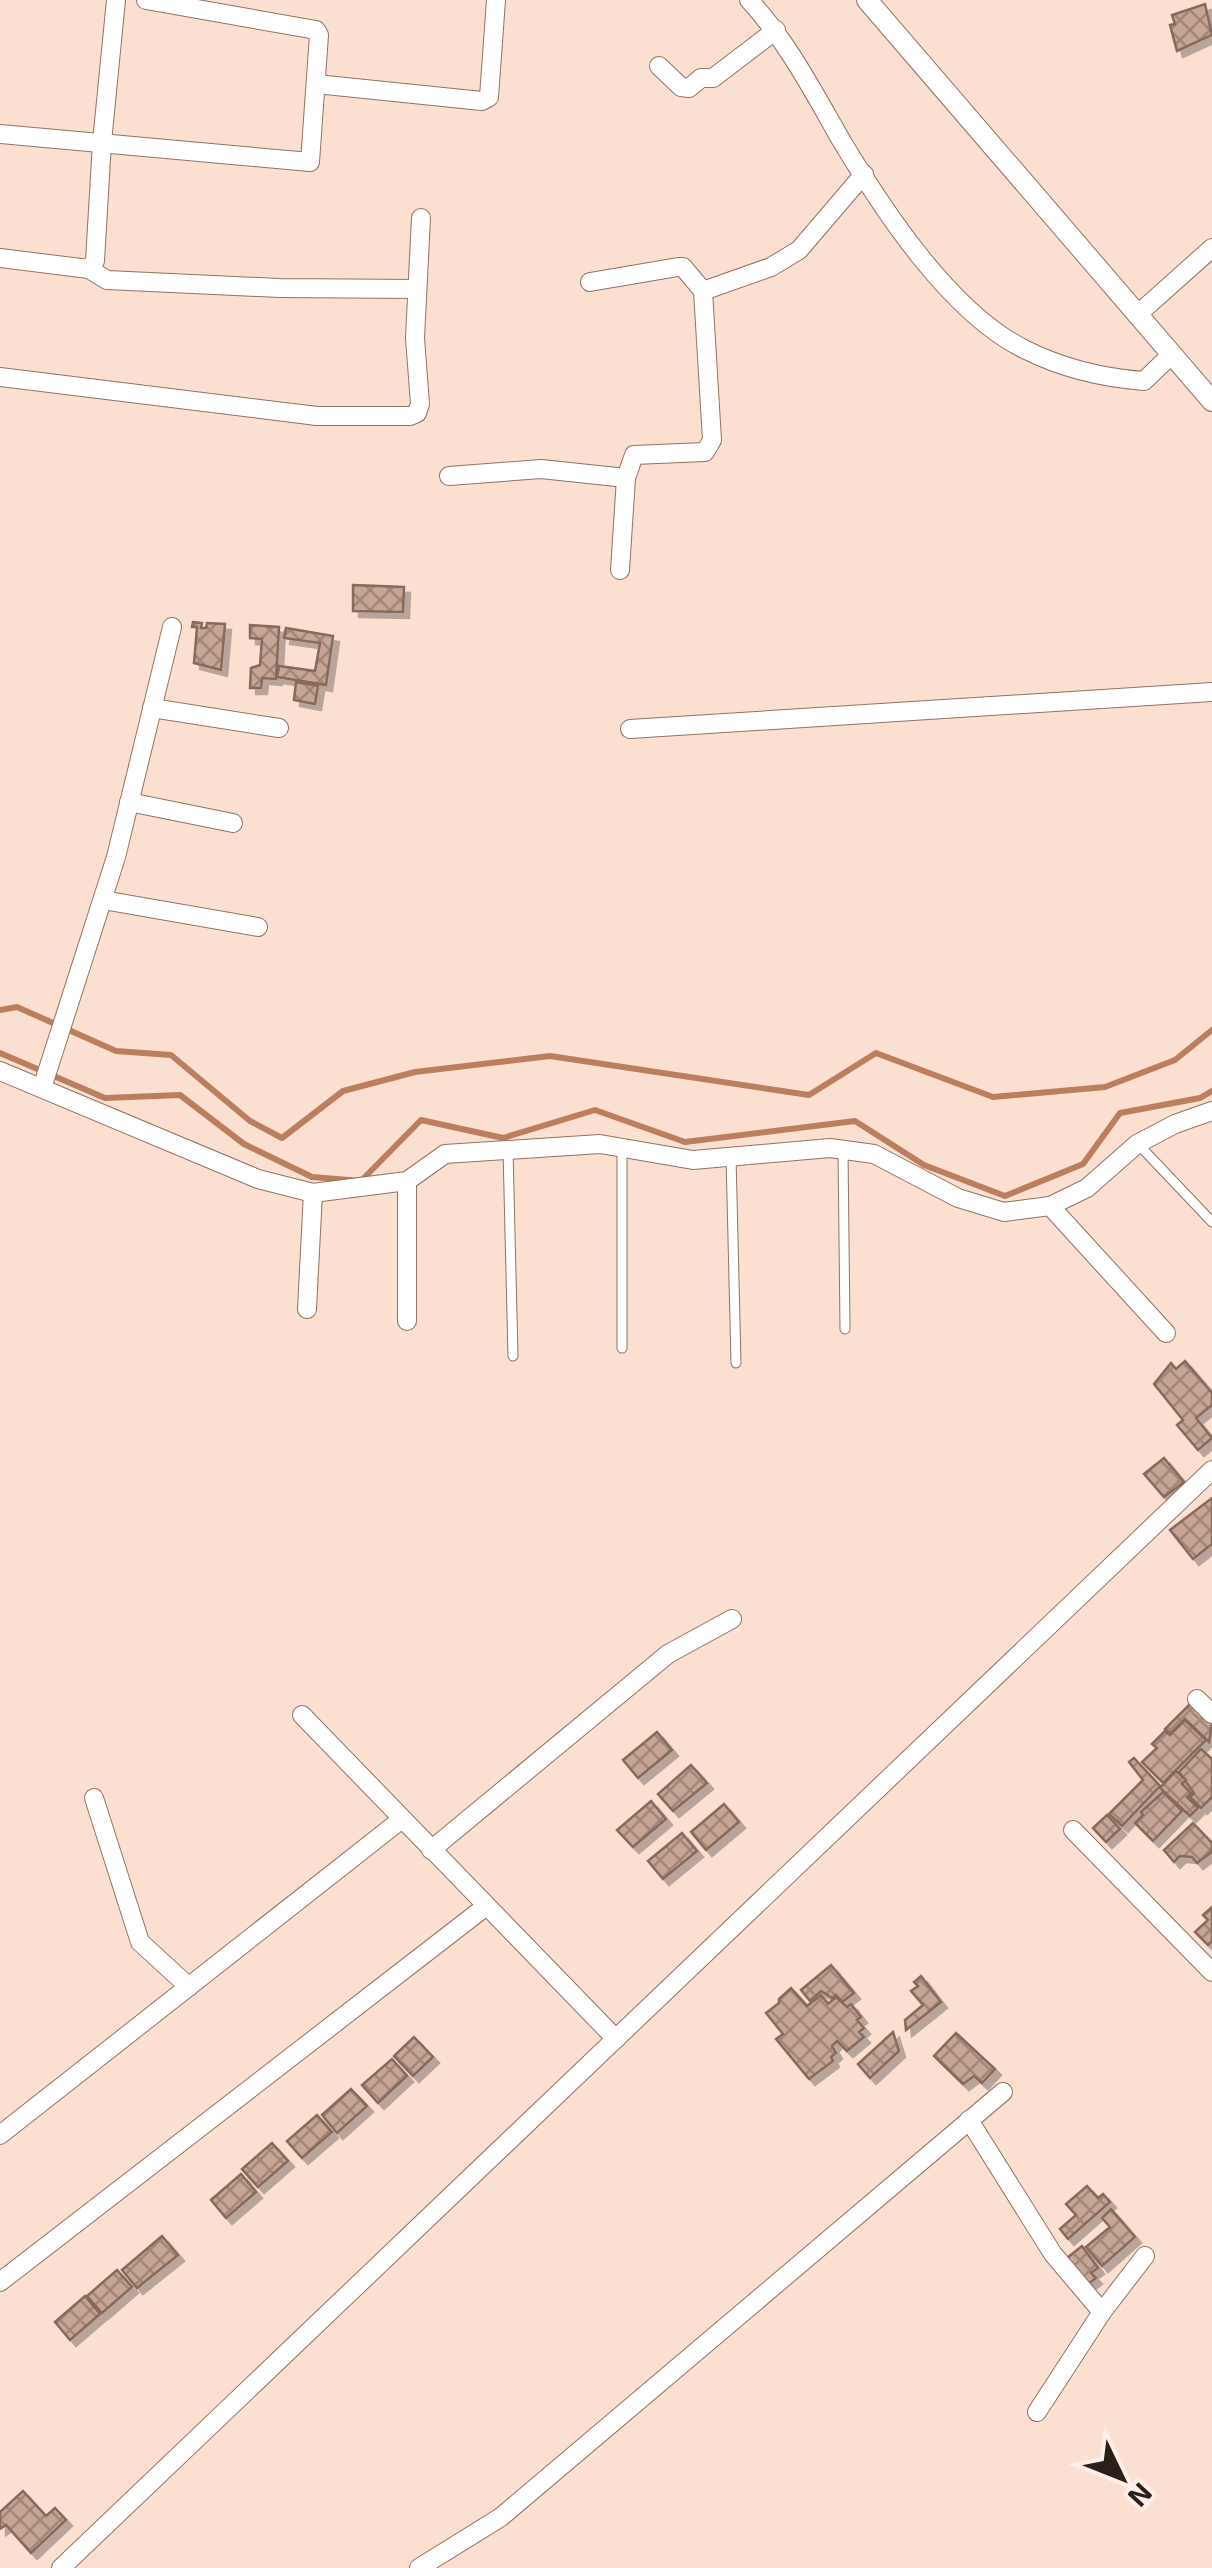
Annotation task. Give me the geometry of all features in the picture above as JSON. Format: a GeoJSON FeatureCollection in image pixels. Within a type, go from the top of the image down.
{"type":"FeatureCollection","features":[{"type":"Feature","properties":{"kind":"street"},"geometry":{"type":"LineString","coordinates":[[88,268],[96,261],[102,142],[116,0]]}},
{"type":"Feature","properties":{"kind":"street"},"geometry":{"type":"LineString","coordinates":[[0,134],[305,164],[313,157],[316,30],[146,0]]}},
{"type":"Feature","properties":{"kind":"street"},"geometry":{"type":"LineString","coordinates":[[316,84],[482,101],[489,98],[496,0]]}},
{"type":"Feature","properties":{"kind":"street"},"geometry":{"type":"LineString","coordinates":[[748,0],[776,30],[892,220],[965,308],[1025,350],[1109,378],[1144,381],[1172,354]]}},
{"type":"Feature","properties":{"kind":"street"},"geometry":{"type":"LineString","coordinates":[[867,0],[1212,402]]}},
{"type":"Feature","properties":{"kind":"street"},"geometry":{"type":"LineString","coordinates":[[659,66],[681,87],[689,88],[702,78],[713,78],[776,30]]}},
{"type":"Feature","properties":{"kind":"street"},"geometry":{"type":"LineString","coordinates":[[703,291],[771,267],[799,250],[864,174]]}},
{"type":"Feature","properties":{"kind":"street"},"geometry":{"type":"LineString","coordinates":[[0,377],[317,416],[410,416],[417,413],[420,404],[415,338],[420,218]]}},
{"type":"Feature","properties":{"kind":"street"},"geometry":{"type":"LineString","coordinates":[[1138,314],[1212,248]]}},
{"type":"Feature","properties":{"kind":"street"},"geometry":{"type":"LineString","coordinates":[[0,258],[88,268],[107,280],[278,288],[417,289]]}},
{"type":"Feature","properties":{"kind":"street"},"geometry":{"type":"LineString","coordinates":[[590,282],[682,267],[703,291],[710,447],[704,452],[636,453],[626,478],[620,570]]}},
{"type":"Feature","properties":{"kind":"street"},"geometry":{"type":"LineString","coordinates":[[450,476],[541,468],[626,478]]}},
{"type":"Feature","properties":{"kind":"street"},"geometry":{"type":"LineString","coordinates":[[42,1088],[103,900],[172,627]]}},
{"type":"Feature","properties":{"kind":"street"},"geometry":{"type":"LineString","coordinates":[[630,728],[1212,692]]}},
{"type":"Feature","properties":{"kind":"street"},"geometry":{"type":"LineString","coordinates":[[152,708],[280,728]]}},
{"type":"Feature","properties":{"kind":"street"},"geometry":{"type":"LineString","coordinates":[[129,802],[232,823]]}},
{"type":"Feature","properties":{"kind":"street"},"geometry":{"type":"LineString","coordinates":[[103,900],[258,927]]}},
{"type":"Feature","properties":{"kind":"street"},"geometry":{"type":"LineString","coordinates":[[0,1071],[258,1179],[313,1193],[407,1182],[446,1154],[600,1144],[693,1160],[843,1150],[874,1154],[958,1198],[1004,1212],[1050,1206],[1087,1188],[1137,1144],[1175,1124],[1212,1112]]}},
{"type":"Feature","properties":{"kind":"street"},"geometry":{"type":"LineString","coordinates":[[407,1182],[407,1321]]}},
{"type":"Feature","properties":{"kind":"street"},"geometry":{"type":"LineString","coordinates":[[307,1308],[313,1193]]}},
{"type":"Feature","properties":{"kind":"street"},"geometry":{"type":"LineString","coordinates":[[1050,1206],[1166,1333]]}},
{"type":"Feature","properties":{"kind":"street"},"geometry":{"type":"LineString","coordinates":[[61,2568],[1212,1470]]}},
{"type":"Feature","properties":{"kind":"street"},"geometry":{"type":"LineString","coordinates":[[431,1850],[668,1654],[732,1619]]}},
{"type":"Feature","properties":{"kind":"street"},"geometry":{"type":"LineString","coordinates":[[1197,1699],[1212,1714]]}},
{"type":"Feature","properties":{"kind":"street"},"geometry":{"type":"LineString","coordinates":[[302,1715],[616,2039]]}},
{"type":"Feature","properties":{"kind":"street"},"geometry":{"type":"LineString","coordinates":[[94,1798],[140,1942],[189,1986]]}},
{"type":"Feature","properties":{"kind":"street"},"geometry":{"type":"LineString","coordinates":[[0,2135],[402,1819]]}},
{"type":"Feature","properties":{"kind":"street"},"geometry":{"type":"LineString","coordinates":[[1073,1830],[1212,1972]]}},
{"type":"Feature","properties":{"kind":"street"},"geometry":{"type":"LineString","coordinates":[[0,2282],[485,1907]]}},
{"type":"Feature","properties":{"kind":"street"},"geometry":{"type":"LineString","coordinates":[[418,2568],[501,2517],[1003,2092]]}},
{"type":"Feature","properties":{"kind":"street"},"geometry":{"type":"LineString","coordinates":[[970,2120],[1053,2254],[1102,2312]]}},
{"type":"Feature","properties":{"kind":"street"},"geometry":{"type":"LineString","coordinates":[[1037,2412],[1102,2312],[1146,2256]]}},
{"type":"Feature","properties":{"kind":"lane"},"geometry":{"type":"LineString","coordinates":[[1137,1144],[1212,1222]]}},
{"type":"Feature","properties":{"kind":"lane"},"geometry":{"type":"LineString","coordinates":[[622,1148],[622,1348]]}},
{"type":"Feature","properties":{"kind":"lane"},"geometry":{"type":"LineString","coordinates":[[508,1150],[513,1356]]}},
{"type":"Feature","properties":{"kind":"lane"},"geometry":{"type":"LineString","coordinates":[[843,1150],[845,1329]]}},
{"type":"Feature","properties":{"kind":"lane"},"geometry":{"type":"LineString","coordinates":[[730,1156],[736,1363]]}},
{"type":"Feature","properties":{"kind":"building"},"geometry":{"type":"Polygon","coordinates":[[[1205,4],[1212,35],[1177,51],[1170,25],[1175,24],[1172,15],[1205,4]]]}},
{"type":"Feature","properties":{"kind":"building"},"geometry":{"type":"Polygon","coordinates":[[[353,585],[404,587],[403,612],[353,611],[353,585]]]}},
{"type":"Feature","properties":{"kind":"building"},"geometry":{"type":"Polygon","coordinates":[[[193,622],[202,623],[201,628],[206,628],[207,623],[225,624],[221,670],[194,663],[197,627],[192,627],[193,622]]]}},
{"type":"Feature","properties":{"kind":"building"},"geometry":{"type":"Polygon","coordinates":[[[250,625],[279,627],[276,679],[262,678],[261,688],[250,688],[251,668],[260,665],[262,639],[250,638],[250,625]]]}},
{"type":"Feature","properties":{"kind":"building"},"geometry":{"type":"Polygon","coordinates":[[[286,628],[333,636],[326,685],[277,677],[279,666],[315,671],[320,643],[284,638],[286,628]]]}},
{"type":"Feature","properties":{"kind":"building"},"geometry":{"type":"Polygon","coordinates":[[[296,682],[318,686],[315,704],[294,700],[296,682]]]}},
{"type":"Feature","properties":{"kind":"building"},"geometry":{"type":"Polygon","coordinates":[[[1185,1361],[1212,1393],[1212,1405],[1196,1418],[1212,1438],[1198,1450],[1177,1425],[1183,1420],[1154,1384],[1171,1363],[1176,1369],[1185,1361]]]}},
{"type":"Feature","properties":{"kind":"building"},"geometry":{"type":"Polygon","coordinates":[[[1164,1458],[1184,1482],[1164,1497],[1144,1474],[1164,1458]]]}},
{"type":"Feature","properties":{"kind":"building"},"geometry":{"type":"Polygon","coordinates":[[[1212,1498],[1212,1544],[1193,1559],[1170,1530],[1212,1498]]]}},
{"type":"Feature","properties":{"kind":"building"},"geometry":{"type":"Polygon","coordinates":[[[1192,1702],[1212,1723],[1209,1742],[1185,1719],[1170,1734],[1165,1729],[1192,1702]]]}},
{"type":"Feature","properties":{"kind":"building"},"geometry":{"type":"Polygon","coordinates":[[[1185,1720],[1206,1740],[1163,1783],[1142,1762],[1157,1748],[1152,1744],[1165,1731],[1170,1735],[1185,1720]]]}},
{"type":"Feature","properties":{"kind":"building"},"geometry":{"type":"Polygon","coordinates":[[[657,1732],[672,1750],[638,1778],[623,1760],[657,1732]]]}},
{"type":"Feature","properties":{"kind":"building"},"geometry":{"type":"Polygon","coordinates":[[[1201,1749],[1212,1759],[1212,1797],[1201,1808],[1190,1797],[1194,1793],[1179,1772],[1201,1749]]]}},
{"type":"Feature","properties":{"kind":"building"},"geometry":{"type":"Polygon","coordinates":[[[1134,1758],[1160,1786],[1122,1826],[1109,1814],[1143,1780],[1129,1762],[1134,1758]]]}},
{"type":"Feature","properties":{"kind":"building"},"geometry":{"type":"Polygon","coordinates":[[[691,1765],[707,1783],[673,1811],[658,1794],[691,1765]]]}},
{"type":"Feature","properties":{"kind":"building"},"geometry":{"type":"Polygon","coordinates":[[[1176,1771],[1186,1780],[1182,1784],[1191,1793],[1187,1797],[1198,1808],[1190,1816],[1160,1788],[1176,1771]]]}},
{"type":"Feature","properties":{"kind":"building"},"geometry":{"type":"Polygon","coordinates":[[[1163,1792],[1182,1811],[1153,1841],[1135,1823],[1163,1792]]]}},
{"type":"Feature","properties":{"kind":"building"},"geometry":{"type":"Polygon","coordinates":[[[651,1801],[666,1819],[633,1847],[617,1830],[651,1801]]]}},
{"type":"Feature","properties":{"kind":"building"},"geometry":{"type":"Polygon","coordinates":[[[724,1804],[739,1822],[706,1850],[691,1832],[724,1804]]]}},
{"type":"Feature","properties":{"kind":"building"},"geometry":{"type":"Polygon","coordinates":[[[1107,1815],[1120,1829],[1106,1842],[1093,1828],[1107,1815]]]}},
{"type":"Feature","properties":{"kind":"building"},"geometry":{"type":"Polygon","coordinates":[[[1193,1823],[1212,1843],[1212,1852],[1197,1863],[1192,1857],[1180,1856],[1174,1862],[1164,1850],[1193,1823]]]}},
{"type":"Feature","properties":{"kind":"building"},"geometry":{"type":"Polygon","coordinates":[[[682,1833],[697,1851],[663,1879],[648,1861],[682,1833]]]}},
{"type":"Feature","properties":{"kind":"building"},"geometry":{"type":"Polygon","coordinates":[[[1212,1907],[1212,1941],[1208,1945],[1195,1932],[1208,1920],[1203,1915],[1212,1907]]]}},
{"type":"Feature","properties":{"kind":"building"},"geometry":{"type":"Polygon","coordinates":[[[831,1965],[854,1993],[842,2002],[836,1995],[832,1998],[821,1991],[810,2001],[801,1990],[831,1965]]]}},
{"type":"Feature","properties":{"kind":"building"},"geometry":{"type":"Polygon","coordinates":[[[921,1976],[941,2002],[906,2030],[905,2020],[923,2005],[911,1991],[918,1986],[914,1982],[921,1976]]]}},
{"type":"Feature","properties":{"kind":"building"},"geometry":{"type":"Polygon","coordinates":[[[791,1988],[807,2006],[821,1995],[828,2004],[836,1997],[847,2007],[851,2004],[864,2028],[859,2032],[864,2037],[847,2051],[837,2041],[832,2046],[836,2053],[831,2057],[833,2061],[809,2079],[776,2039],[783,2034],[766,2013],[791,1988]]]}},
{"type":"Feature","properties":{"kind":"building"},"geometry":{"type":"Polygon","coordinates":[[[893,2032],[899,2051],[870,2078],[858,2064],[893,2032]]]}},
{"type":"Feature","properties":{"kind":"building"},"geometry":{"type":"Polygon","coordinates":[[[956,2033],[995,2069],[982,2083],[974,2076],[963,2084],[934,2056],[956,2033]]]}},
{"type":"Feature","properties":{"kind":"building"},"geometry":{"type":"Polygon","coordinates":[[[414,2037],[433,2057],[413,2076],[394,2056],[414,2037]]]}},
{"type":"Feature","properties":{"kind":"building"},"geometry":{"type":"Polygon","coordinates":[[[392,2059],[407,2076],[378,2103],[362,2085],[392,2059]]]}},
{"type":"Feature","properties":{"kind":"building"},"geometry":{"type":"Polygon","coordinates":[[[351,2089],[367,2106],[337,2133],[322,2115],[351,2089]]]}},
{"type":"Feature","properties":{"kind":"building"},"geometry":{"type":"Polygon","coordinates":[[[317,2115],[332,2132],[302,2158],[287,2141],[317,2115]]]}},
{"type":"Feature","properties":{"kind":"building"},"geometry":{"type":"Polygon","coordinates":[[[272,2143],[288,2161],[258,2187],[242,2169],[272,2143]]]}},
{"type":"Feature","properties":{"kind":"building"},"geometry":{"type":"Polygon","coordinates":[[[241,2174],[256,2192],[226,2218],[211,2200],[241,2174]]]}},
{"type":"Feature","properties":{"kind":"building"},"geometry":{"type":"Polygon","coordinates":[[[1087,2186],[1098,2198],[1103,2194],[1110,2202],[1068,2239],[1060,2229],[1076,2215],[1066,2204],[1087,2186]]]}},
{"type":"Feature","properties":{"kind":"building"},"geometry":{"type":"Polygon","coordinates":[[[1111,2209],[1135,2237],[1102,2266],[1086,2247],[1110,2227],[1102,2218],[1111,2209]]]}},
{"type":"Feature","properties":{"kind":"building"},"geometry":{"type":"Polygon","coordinates":[[[162,2236],[178,2255],[137,2288],[122,2270],[162,2236]]]}},
{"type":"Feature","properties":{"kind":"building"},"geometry":{"type":"Polygon","coordinates":[[[1082,2246],[1098,2268],[1091,2273],[1096,2278],[1087,2285],[1067,2258],[1082,2246]]]}},
{"type":"Feature","properties":{"kind":"building"},"geometry":{"type":"Polygon","coordinates":[[[117,2270],[132,2287],[102,2313],[87,2296],[117,2270]]]}},
{"type":"Feature","properties":{"kind":"building"},"geometry":{"type":"Polygon","coordinates":[[[85,2296],[100,2314],[70,2340],[55,2322],[85,2296]]]}},
{"type":"Feature","properties":{"kind":"building"},"geometry":{"type":"Polygon","coordinates":[[[23,2491],[46,2516],[55,2508],[66,2520],[31,2553],[6,2525],[0,2529],[0,2512],[23,2491]]]}},
{"type":"Feature","properties":{"kind":"waterway"},"geometry":{"type":"LineString","coordinates":[[0,1010],[17,1007],[116,1051],[171,1055],[250,1121],[282,1138],[343,1091],[415,1072],[550,1056],[809,1095],[876,1053],[993,1097],[1105,1087],[1175,1060],[1212,1030]]}},
{"type":"Feature","properties":{"kind":"waterway"},"geometry":{"type":"LineString","coordinates":[[0,1053],[105,1098],[180,1095],[244,1144],[312,1177],[361,1181],[421,1120],[503,1138],[595,1110],[685,1142],[855,1121],[924,1165],[1005,1196],[1083,1164],[1120,1113],[1200,1098],[1212,1091]]}}]}
